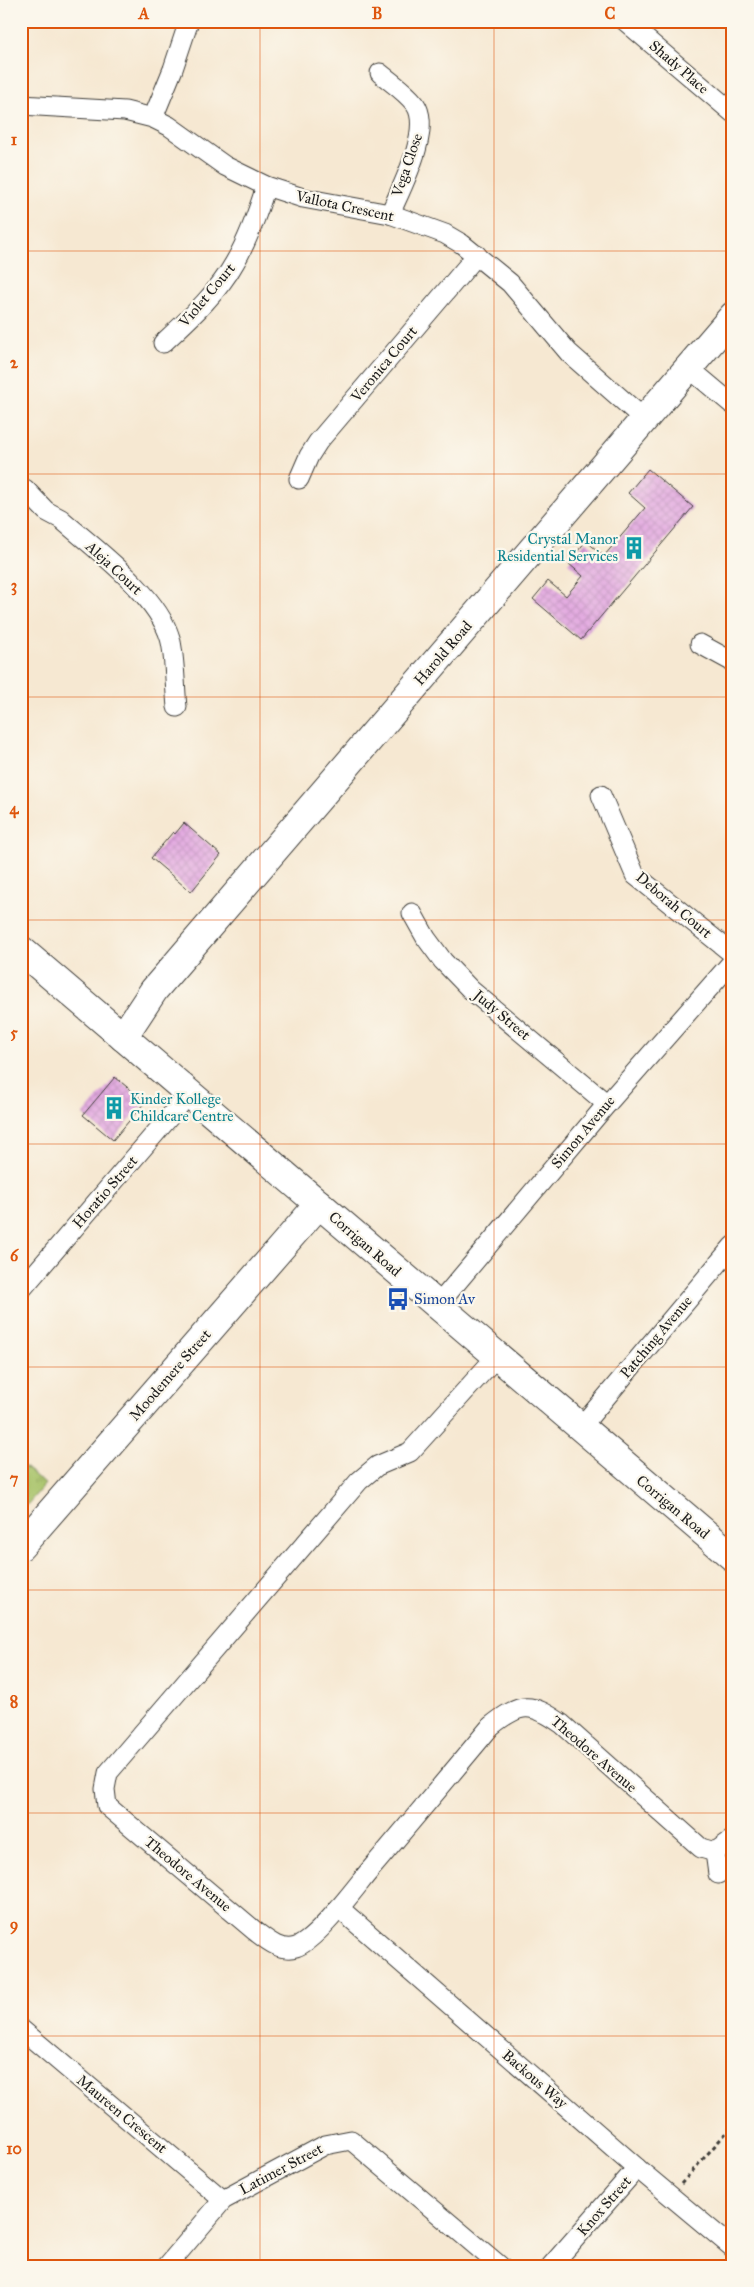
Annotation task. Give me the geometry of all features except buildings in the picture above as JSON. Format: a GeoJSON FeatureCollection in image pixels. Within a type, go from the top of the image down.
{"type":"FeatureCollection","features":[{"type":"Feature","properties":{"kind":"street"},"geometry":{"type":"LineString","coordinates":[[153,118],[173,70],[189,21]]}},
{"type":"Feature","properties":{"kind":"street","name":"Shady Place"},"geometry":{"type":"LineString","coordinates":[[625,21],[733,113]]}},
{"type":"Feature","properties":{"kind":"street","name":"Vega Close"},"geometry":{"type":"LineString","coordinates":[[380,73],[416,105],[421,121],[416,150],[390,214]]}},
{"type":"Feature","properties":{"kind":"street","name":"Vallota Crescent"},"geometry":{"type":"LineString","coordinates":[[21,105],[126,111],[153,118],[179,133],[225,166],[266,186],[304,198],[390,214],[445,234],[477,255],[523,296],[569,353],[644,419]]}},
{"type":"Feature","properties":{"kind":"street","name":"Violet Court"},"geometry":{"type":"LineString","coordinates":[[163,343],[188,319],[235,263],[255,220],[266,186]]}},
{"type":"Feature","properties":{"kind":"street","name":"Veronica Court"},"geometry":{"type":"LineString","coordinates":[[299,479],[309,456],[318,442],[477,255]]}},
{"type":"Feature","properties":{"kind":"street","name":"Harold Road"},"geometry":{"type":"LineString","coordinates":[[118,1032],[733,316]]}},
{"type":"Feature","properties":{"kind":"street"},"geometry":{"type":"LineString","coordinates":[[689,368],[733,405]]}},
{"type":"Feature","properties":{"kind":"street","name":"Aleja Court"},"geometry":{"type":"LineString","coordinates":[[21,498],[25,489],[46,511],[61,519],[142,592],[158,615],[170,638],[177,707]]}},
{"type":"Feature","properties":{"kind":"street"},"geometry":{"type":"LineString","coordinates":[[700,644],[733,662]]}},
{"type":"Feature","properties":{"kind":"street","name":"Deborah Court"},"geometry":{"type":"LineString","coordinates":[[600,795],[635,875],[733,954]]}},
{"type":"Feature","properties":{"kind":"street","name":"Judy Street"},"geometry":{"type":"LineString","coordinates":[[412,913],[426,938],[443,961],[471,990],[607,1104]]}},
{"type":"Feature","properties":{"kind":"street","name":"Corrigan Road"},"geometry":{"type":"LineString","coordinates":[[21,950],[496,1357],[733,1557]]}},
{"type":"Feature","properties":{"kind":"street","name":"Simon Avenue"},"geometry":{"type":"LineString","coordinates":[[437,1306],[607,1104],[733,962]]}},
{"type":"Feature","properties":{"kind":"street","name":"Horatio Street"},"geometry":{"type":"LineString","coordinates":[[21,1290],[189,1094]]}},
{"type":"Feature","properties":{"kind":"street","name":"Moodemere Street"},"geometry":{"type":"LineString","coordinates":[[21,1546],[319,1204]]}},
{"type":"Feature","properties":{"kind":"street","name":"Patching Avenue"},"geometry":{"type":"LineString","coordinates":[[580,1428],[733,1246]]}},
{"type":"Feature","properties":{"kind":"street","name":"Theodore Avenue"},"geometry":{"type":"LineString","coordinates":[[496,1357],[410,1452],[377,1466],[358,1481],[108,1774],[105,1789],[107,1806],[271,1943],[284,1948],[297,1946],[311,1937],[339,1908],[491,1726],[510,1712],[527,1706],[544,1711],[562,1724],[701,1848],[715,1852]]}},
{"type":"Feature","properties":{"kind":"street"},"geometry":{"type":"LineString","coordinates":[[718,1874],[715,1852],[733,1839]]}},
{"type":"Feature","properties":{"kind":"street","name":"Backous Way"},"geometry":{"type":"LineString","coordinates":[[339,1908],[637,2168],[733,2248]]}},
{"type":"Feature","properties":{"kind":"street","name":"Maureen Crescent"},"geometry":{"type":"LineString","coordinates":[[21,2029],[223,2200]]}},
{"type":"Feature","properties":{"kind":"street","name":"Latimer Street"},"geometry":{"type":"LineString","coordinates":[[166,2266],[223,2200],[325,2145],[351,2140],[500,2266]]}},
{"type":"Feature","properties":{"kind":"street","name":"Knox Street"},"geometry":{"type":"LineString","coordinates":[[551,2266],[637,2168]]}},
{"type":"Feature","properties":{"kind":"path"},"geometry":{"type":"LineString","coordinates":[[671,2195],[733,2125]]}},
{"type":"Feature","properties":{"kind":"green space"},"geometry":{"type":"Polygon","coordinates":[[[21,1464],[45,1484],[21,1512],[21,1464]]]}},
{"type":"Feature","properties":{"kind":"place","name":"Crystal Manor Residential Services"},"geometry":{"type":"Point","coordinates":[634,548]}},
{"type":"Feature","properties":{"kind":"place","name":"Kinder Kollege Childcare Centre"},"geometry":{"type":"Point","coordinates":[114,1108]}},
{"type":"Feature","properties":{"kind":"place","name":"Simon Av"},"geometry":{"type":"Point","coordinates":[398,1299]}}]}
